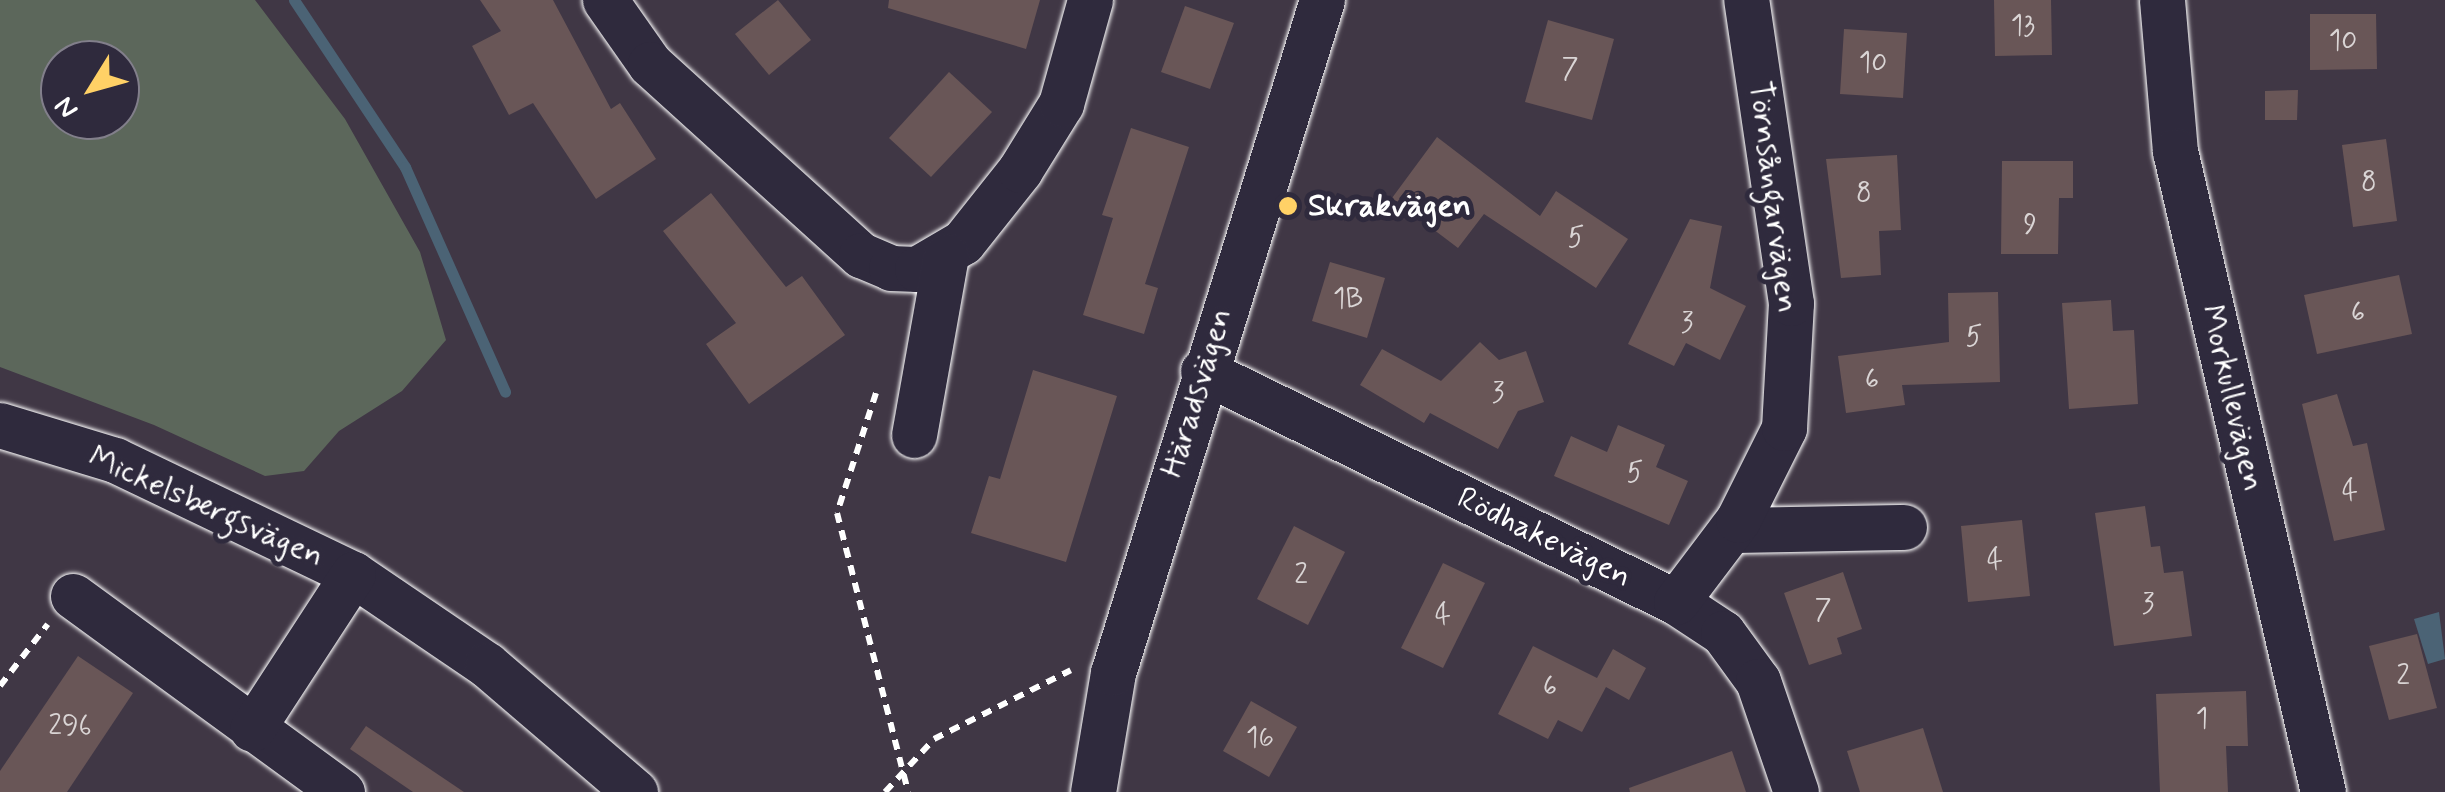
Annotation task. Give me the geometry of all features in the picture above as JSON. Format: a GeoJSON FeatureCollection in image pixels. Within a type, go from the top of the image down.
{"type":"FeatureCollection","features":[{"type":"Feature","properties":{"kind":"street"},"geometry":{"type":"LineString","coordinates":[[605,0],[650,64],[862,255],[891,268],[917,268],[946,256],[1020,170],[1061,104],[1090,0]]}},
{"type":"Feature","properties":{"kind":"street","name":"Häradsvägen"},"geometry":{"type":"LineString","coordinates":[[1093,792],[1114,673],[1203,370],[1322,0]]}},
{"type":"Feature","properties":{"kind":"street","name":"Törnsångarvägen"},"geometry":{"type":"LineString","coordinates":[[1676,602],[1731,530],[1784,428],[1792,303],[1746,0]]}},
{"type":"Feature","properties":{"kind":"street","name":"Morkullevägen"},"geometry":{"type":"LineString","coordinates":[[2162,0],[2175,151],[2323,792]]}},
{"type":"Feature","properties":{"kind":"street"},"geometry":{"type":"LineString","coordinates":[[914,435],[946,256]]}},
{"type":"Feature","properties":{"kind":"street","name":"Rödhakevägen"},"geometry":{"type":"LineString","coordinates":[[1203,370],[1676,602],[1723,633],[1758,680],[1796,792]]}},
{"type":"Feature","properties":{"kind":"street","name":"Mickelsbergsvägen"},"geometry":{"type":"LineString","coordinates":[[0,425],[116,460],[354,574],[487,665],[636,792]]}},
{"type":"Feature","properties":{"kind":"street"},"geometry":{"type":"LineString","coordinates":[[1731,530],[1904,527]]}},
{"type":"Feature","properties":{"kind":"street","name":"Mickelsbergsvägen"},"geometry":{"type":"LineString","coordinates":[[252,729],[354,574]]}},
{"type":"Feature","properties":{"kind":"street"},"geometry":{"type":"LineString","coordinates":[[74,596],[342,792]]}},
{"type":"Feature","properties":{"kind":"path"},"geometry":{"type":"LineString","coordinates":[[880,382],[837,513],[908,792]]}},
{"type":"Feature","properties":{"kind":"path"},"geometry":{"type":"LineString","coordinates":[[0,686],[38,631],[74,596]]}},
{"type":"Feature","properties":{"kind":"path"},"geometry":{"type":"LineString","coordinates":[[885,792],[905,777],[934,739],[1076,667]]}},
{"type":"Feature","properties":{"kind":"green space"},"geometry":{"type":"Polygon","coordinates":[[[0,0],[255,0],[345,119],[420,252],[446,340],[402,391],[339,431],[304,471],[265,476],[154,425],[0,367],[0,0]]]}},
{"type":"Feature","properties":{"kind":"water"},"geometry":{"type":"Polygon","coordinates":[[[2439,612],[2445,659],[2428,664],[2414,619],[2439,612]]]}},
{"type":"Feature","properties":{"kind":"building"},"geometry":{"type":"Polygon","coordinates":[[[480,0],[553,0],[611,109],[620,103],[656,159],[596,199],[533,103],[509,115],[472,46],[501,31],[480,0]]]}},
{"type":"Feature","properties":{"kind":"building"},"geometry":{"type":"Polygon","coordinates":[[[778,0],[811,40],[769,75],[735,34],[778,0]]]}},
{"type":"Feature","properties":{"kind":"building"},"geometry":{"type":"Polygon","coordinates":[[[889,0],[1040,0],[1026,49],[888,8],[889,0]]]}},
{"type":"Feature","properties":{"kind":"building"},"geometry":{"type":"Polygon","coordinates":[[[1994,0],[2051,0],[2052,55],[1995,56],[1994,0]]]}},
{"type":"Feature","properties":{"kind":"building"},"geometry":{"type":"Polygon","coordinates":[[[1185,6],[1234,23],[1210,89],[1161,72],[1185,6]]]}},
{"type":"Feature","properties":{"kind":"building"},"geometry":{"type":"Polygon","coordinates":[[[2310,14],[2376,14],[2377,69],[2310,70],[2310,14]]]}},
{"type":"Feature","properties":{"kind":"building"},"geometry":{"type":"Polygon","coordinates":[[[1548,20],[1614,39],[1592,120],[1525,102],[1548,20]]]}},
{"type":"Feature","properties":{"kind":"building"},"geometry":{"type":"Polygon","coordinates":[[[1844,29],[1907,33],[1903,98],[1840,94],[1844,29]]]}},
{"type":"Feature","properties":{"kind":"building"},"geometry":{"type":"Polygon","coordinates":[[[949,72],[992,112],[931,177],[889,138],[949,72]]]}},
{"type":"Feature","properties":{"kind":"building"},"geometry":{"type":"Polygon","coordinates":[[[2298,90],[2297,120],[2265,120],[2265,91],[2298,90]]]}},
{"type":"Feature","properties":{"kind":"building"},"geometry":{"type":"Polygon","coordinates":[[[1131,128],[1189,147],[1145,284],[1158,288],[1144,334],[1083,315],[1113,218],[1102,215],[1131,128]]]}},
{"type":"Feature","properties":{"kind":"building"},"geometry":{"type":"Polygon","coordinates":[[[1437,137],[1540,216],[1556,191],[1628,239],[1596,288],[1484,214],[1458,248],[1392,198],[1437,137]]]}},
{"type":"Feature","properties":{"kind":"building"},"geometry":{"type":"Polygon","coordinates":[[[2386,139],[2397,221],[2353,227],[2342,145],[2386,139]]]}},
{"type":"Feature","properties":{"kind":"building"},"geometry":{"type":"Polygon","coordinates":[[[1897,155],[1901,230],[1879,231],[1881,275],[1841,278],[1826,159],[1897,155]]]}},
{"type":"Feature","properties":{"kind":"building"},"geometry":{"type":"Polygon","coordinates":[[[2002,161],[2073,161],[2073,198],[2059,198],[2058,254],[2001,254],[2002,161]]]}},
{"type":"Feature","properties":{"kind":"building"},"geometry":{"type":"Polygon","coordinates":[[[711,193],[786,287],[802,276],[845,335],[749,404],[706,344],[736,323],[663,231],[711,193]]]}},
{"type":"Feature","properties":{"kind":"building"},"geometry":{"type":"Polygon","coordinates":[[[1690,219],[1722,226],[1710,288],[1746,306],[1720,360],[1686,343],[1674,366],[1628,344],[1690,219]]]}},
{"type":"Feature","properties":{"kind":"building"},"geometry":{"type":"Polygon","coordinates":[[[1330,262],[1385,278],[1367,338],[1312,321],[1330,262]]]}},
{"type":"Feature","properties":{"kind":"building"},"geometry":{"type":"Polygon","coordinates":[[[2399,275],[2412,334],[2317,354],[2304,295],[2399,275]]]}},
{"type":"Feature","properties":{"kind":"building"},"geometry":{"type":"Polygon","coordinates":[[[1998,292],[2000,382],[1902,385],[1905,405],[1846,413],[1838,356],[1949,342],[1948,293],[1998,292]]]}},
{"type":"Feature","properties":{"kind":"building"},"geometry":{"type":"Polygon","coordinates":[[[2111,300],[2113,331],[2134,330],[2138,404],[2069,409],[2062,303],[2111,300]]]}},
{"type":"Feature","properties":{"kind":"building"},"geometry":{"type":"Polygon","coordinates":[[[1480,342],[1499,360],[1526,351],[1544,402],[1518,411],[1498,449],[1430,413],[1424,423],[1360,385],[1382,349],[1441,381],[1480,342]]]}},
{"type":"Feature","properties":{"kind":"building"},"geometry":{"type":"Polygon","coordinates":[[[1033,370],[1117,396],[1066,562],[971,533],[989,476],[1000,479],[1033,370]]]}},
{"type":"Feature","properties":{"kind":"building"},"geometry":{"type":"Polygon","coordinates":[[[2337,394],[2353,446],[2367,443],[2385,530],[2334,541],[2302,404],[2337,394]]]}},
{"type":"Feature","properties":{"kind":"building"},"geometry":{"type":"Polygon","coordinates":[[[1618,425],[1665,445],[1656,467],[1688,481],[1669,525],[1554,476],[1571,436],[1607,452],[1618,425]]]}},
{"type":"Feature","properties":{"kind":"building"},"geometry":{"type":"Polygon","coordinates":[[[2145,506],[2151,547],[2160,546],[2164,573],[2183,571],[2192,636],[2114,646],[2095,513],[2145,506]]]}},
{"type":"Feature","properties":{"kind":"building"},"geometry":{"type":"Polygon","coordinates":[[[2022,520],[2030,596],[1968,602],[1961,526],[2022,520]]]}},
{"type":"Feature","properties":{"kind":"building"},"geometry":{"type":"Polygon","coordinates":[[[1294,526],[1345,552],[1308,625],[1257,599],[1294,526]]]}},
{"type":"Feature","properties":{"kind":"building"},"geometry":{"type":"Polygon","coordinates":[[[1443,563],[1485,583],[1443,668],[1401,648],[1443,563]]]}},
{"type":"Feature","properties":{"kind":"building"},"geometry":{"type":"Polygon","coordinates":[[[1843,572],[1862,629],[1837,638],[1842,654],[1809,665],[1784,593],[1843,572]]]}},
{"type":"Feature","properties":{"kind":"building"},"geometry":{"type":"Polygon","coordinates":[[[2417,634],[2437,708],[2389,720],[2369,646],[2417,634]]]}},
{"type":"Feature","properties":{"kind":"building"},"geometry":{"type":"Polygon","coordinates":[[[1533,646],[1597,678],[1613,649],[1646,668],[1629,700],[1606,687],[1582,732],[1558,720],[1548,739],[1498,714],[1533,646]]]}},
{"type":"Feature","properties":{"kind":"building"},"geometry":{"type":"Polygon","coordinates":[[[78,656],[133,693],[67,792],[0,792],[0,771],[78,656]]]}},
{"type":"Feature","properties":{"kind":"building"},"geometry":{"type":"Polygon","coordinates":[[[2246,691],[2248,746],[2226,746],[2228,792],[2160,792],[2156,694],[2246,691]]]}},
{"type":"Feature","properties":{"kind":"building"},"geometry":{"type":"Polygon","coordinates":[[[1251,701],[1297,727],[1269,777],[1223,751],[1251,701]]]}},
{"type":"Feature","properties":{"kind":"building"},"geometry":{"type":"Polygon","coordinates":[[[366,726],[464,792],[413,792],[350,749],[366,726]]]}},
{"type":"Feature","properties":{"kind":"building"},"geometry":{"type":"Polygon","coordinates":[[[1923,728],[1943,792],[1860,792],[1847,751],[1923,728]]]}},
{"type":"Feature","properties":{"kind":"building"},"geometry":{"type":"Polygon","coordinates":[[[1732,751],[1746,792],[1630,792],[1629,788],[1732,751]]]}},
{"type":"Feature","properties":{"kind":"waterway"},"geometry":{"type":"LineString","coordinates":[[294,0],[405,167],[505,392]]}},
{"type":"Feature","properties":{"kind":"place","name":"Skrakvägen"},"geometry":{"type":"Point","coordinates":[1288,206]}}]}
